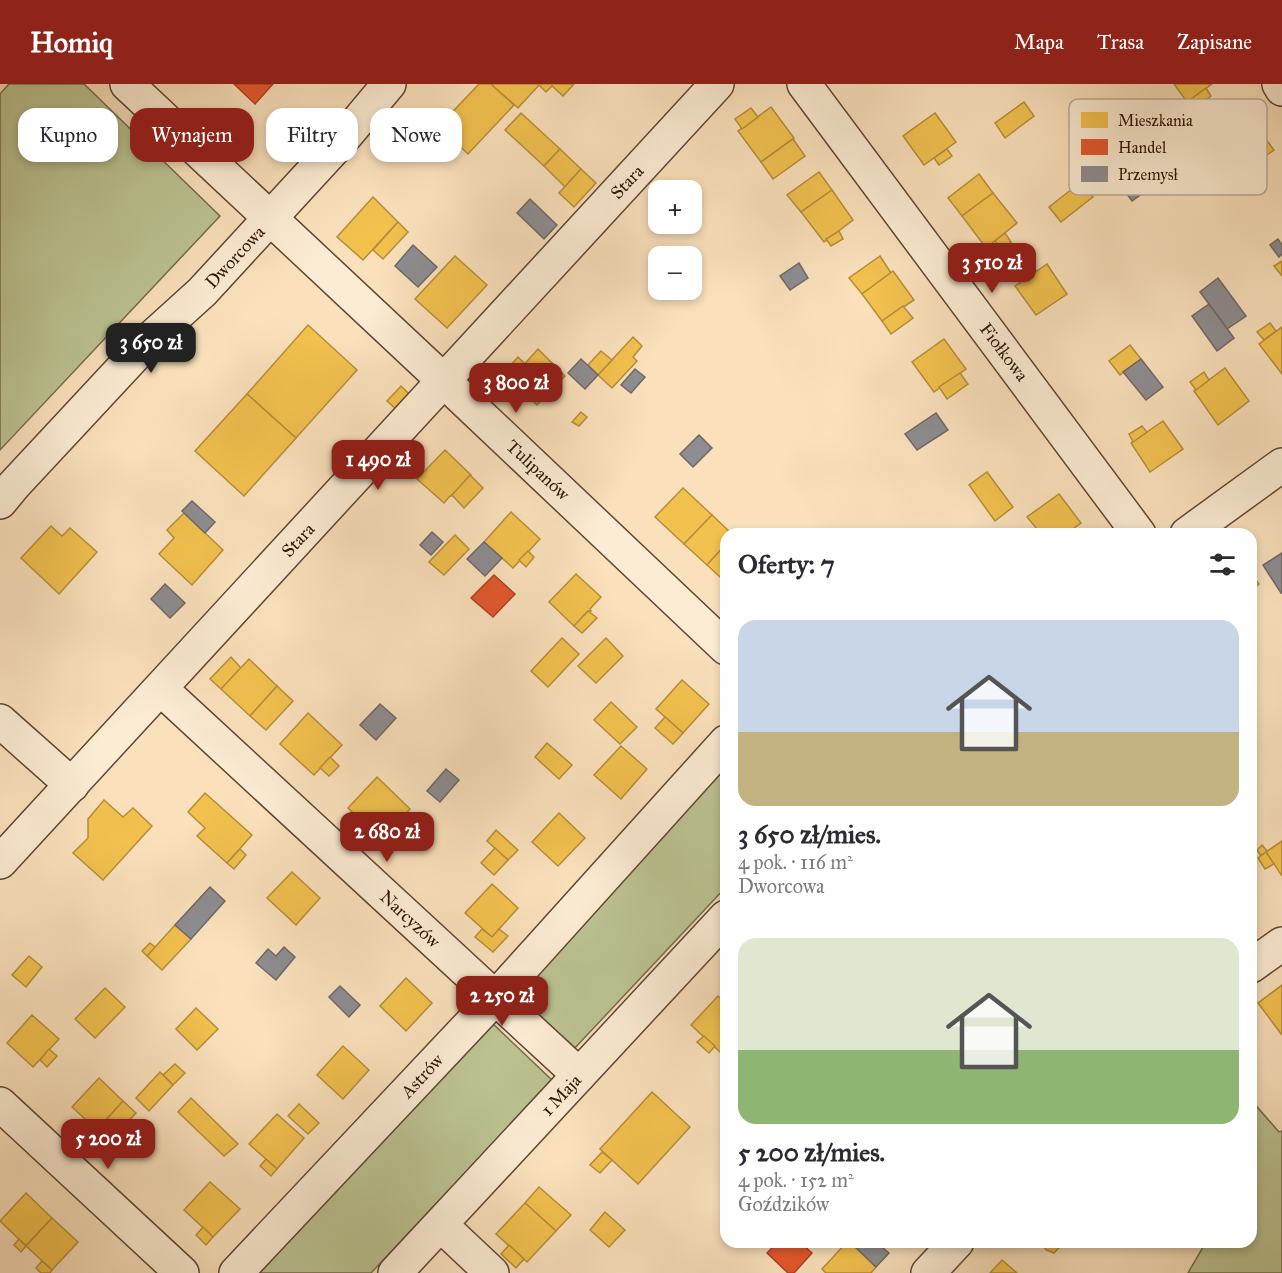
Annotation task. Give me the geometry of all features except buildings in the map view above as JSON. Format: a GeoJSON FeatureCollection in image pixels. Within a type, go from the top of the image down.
{"type":"FeatureCollection","features":[{"type":"Feature","properties":{"kind":"street","name":"Tulipanów"},"geometry":{"type":"LineString","coordinates":[[127,84],[720,642]]}},
{"type":"Feature","properties":{"kind":"street","name":"Dworcowa"},"geometry":{"type":"LineString","coordinates":[[0,502],[149,340],[202,292],[270,219],[342,141],[389,84]]}},
{"type":"Feature","properties":{"kind":"street","name":"Stara"},"geometry":{"type":"LineString","coordinates":[[0,862],[717,84]]}},
{"type":"Feature","properties":{"kind":"street","name":"Fiołkowa"},"geometry":{"type":"LineString","coordinates":[[804,84],[1135,528]]}},
{"type":"Feature","properties":{"kind":"street"},"geometry":{"type":"LineString","coordinates":[[1279,84],[1282,89]]}},
{"type":"Feature","properties":{"kind":"street"},"geometry":{"type":"LineString","coordinates":[[1195,528],[1282,465]]}},
{"type":"Feature","properties":{"kind":"street","name":"Narcyzów"},"geometry":{"type":"LineString","coordinates":[[161,689],[579,1075]]}},
{"type":"Feature","properties":{"kind":"street"},"geometry":{"type":"LineString","coordinates":[[0,721],[72,785]]}},
{"type":"Feature","properties":{"kind":"street","name":"Astrów"},"geometry":{"type":"LineString","coordinates":[[236,1273],[495,998],[720,749]]}},
{"type":"Feature","properties":{"kind":"street","name":"1 Maja"},"geometry":{"type":"LineString","coordinates":[[395,1273],[579,1075],[720,931]]}},
{"type":"Feature","properties":{"kind":"street"},"geometry":{"type":"LineString","coordinates":[[1257,962],[1282,944]]}},
{"type":"Feature","properties":{"kind":"street"},"geometry":{"type":"LineString","coordinates":[[0,1104],[182,1273]]}},
{"type":"Feature","properties":{"kind":"street"},"geometry":{"type":"LineString","coordinates":[[441,1225],[492,1273]]}},
{"type":"Feature","properties":{"kind":"street"},"geometry":{"type":"LineString","coordinates":[[928,1273],[951,1248]]}},
{"type":"Feature","properties":{"kind":"green space"},"geometry":{"type":"Polygon","coordinates":[[[9,84],[84,84],[109,108],[18,108],[18,162],[118,162],[118,117],[130,129],[130,162],[164,162],[220,216],[0,450],[0,94],[9,84]]]}},
{"type":"Feature","properties":{"kind":"green space"},"geometry":{"type":"Polygon","coordinates":[[[720,772],[720,893],[573,1050],[512,994],[720,772]]]}},
{"type":"Feature","properties":{"kind":"green space"},"geometry":{"type":"Polygon","coordinates":[[[491,1022],[552,1080],[371,1273],[255,1273],[491,1022]]]}},
{"type":"Feature","properties":{"kind":"green space"},"geometry":{"type":"Polygon","coordinates":[[[1257,1107],[1279,1132],[1282,1131],[1282,1273],[1188,1273],[1203,1248],[1257,1248],[1257,1107]]]}}]}
